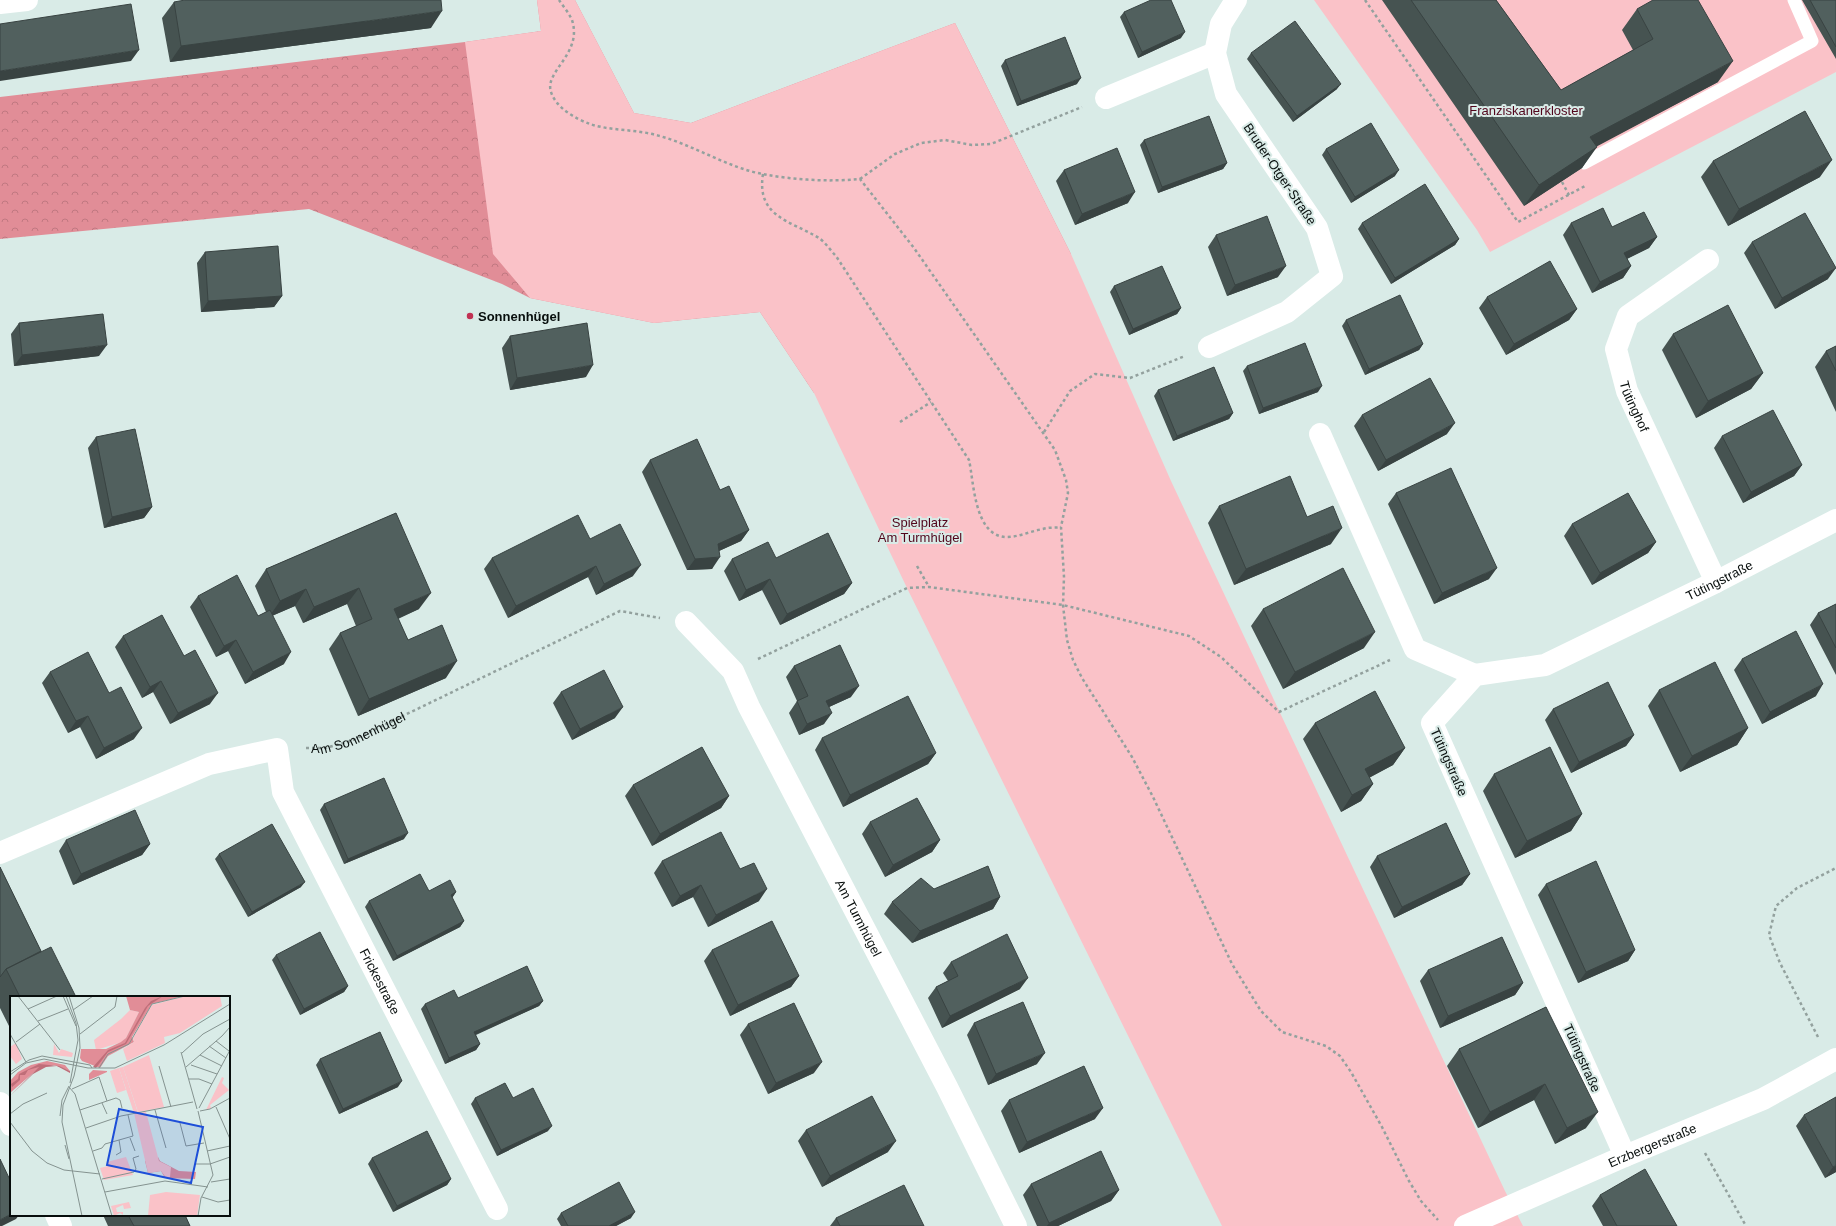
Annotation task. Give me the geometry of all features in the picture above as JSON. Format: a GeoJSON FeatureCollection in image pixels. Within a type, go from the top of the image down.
{"type":"FeatureCollection","features":[{"type":"Feature","properties":{"kind":"street"},"geometry":{"type":"LineString","coordinates":[[0,3],[27,0]]}},
{"type":"Feature","properties":{"kind":"street","name":"Bruder-Otger-Straße"},"geometry":{"type":"LineString","coordinates":[[1210,347],[1286,312],[1332,276],[1317,228],[1226,94],[1215,53],[1221,24],[1236,0]]}},
{"type":"Feature","properties":{"kind":"street"},"geometry":{"type":"LineString","coordinates":[[1106,98],[1215,53]]}},
{"type":"Feature","properties":{"kind":"street","name":"Tütinghof"},"geometry":{"type":"LineString","coordinates":[[1708,260],[1628,316],[1616,349],[1627,391],[1716,582]]}},
{"type":"Feature","properties":{"kind":"street"},"geometry":{"type":"LineString","coordinates":[[1320,434],[1415,649],[1475,675]]}},
{"type":"Feature","properties":{"kind":"street","name":"Tütingstraße"},"geometry":{"type":"LineString","coordinates":[[1625,1156],[1432,723],[1475,675],[1545,665],[1716,582],[1836,520]]}},
{"type":"Feature","properties":{"kind":"street","name":"Am Turmhügel"},"geometry":{"type":"LineString","coordinates":[[686,622],[733,671],[753,714],[947,1087],[1016,1226]]}},
{"type":"Feature","properties":{"kind":"street"},"geometry":{"type":"LineString","coordinates":[[0,852],[209,764],[277,749]]}},
{"type":"Feature","properties":{"kind":"street","name":"Frickestraße"},"geometry":{"type":"LineString","coordinates":[[277,749],[284,792],[497,1209]]}},
{"type":"Feature","properties":{"kind":"street","name":"Erzbergerstraße"},"geometry":{"type":"LineString","coordinates":[[1465,1226],[1625,1156],[1763,1099],[1834,1060]]}},
{"type":"Feature","properties":{"kind":"street"},"geometry":{"type":"LineString","coordinates":[[0,1103],[10,1123]]}},
{"type":"Feature","properties":{"kind":"street"},"geometry":{"type":"LineString","coordinates":[[56,1216],[61,1226]]}},
{"type":"Feature","properties":{"kind":"lane"},"geometry":{"type":"LineString","coordinates":[[1584,164],[1812,41],[1794,0]]}},
{"type":"Feature","properties":{"kind":"path"},"geometry":{"type":"LineString","coordinates":[[559,0],[572,20],[574,36],[568,55],[555,72],[550,83],[551,93],[569,114],[590,124],[655,134],[763,174],[837,181],[860,179],[895,154],[921,143],[945,140],[972,145],[991,144],[1106,98]]}},
{"type":"Feature","properties":{"kind":"path"},"geometry":{"type":"LineString","coordinates":[[1365,0],[1518,222],[1588,184]]}},
{"type":"Feature","properties":{"kind":"path"},"geometry":{"type":"LineString","coordinates":[[763,174],[761,187],[764,200],[773,213],[788,224],[820,239],[836,256],[969,460],[973,479],[975,503],[987,528],[997,535],[1006,538],[1019,536],[1044,528],[1062,527]]}},
{"type":"Feature","properties":{"kind":"path"},"geometry":{"type":"LineString","coordinates":[[860,179],[914,248],[1044,432],[1055,450],[1068,492],[1062,527],[1064,577],[1062,605],[1067,640],[1073,660],[1082,678],[1132,757],[1150,790],[1232,964],[1261,1011],[1282,1032],[1326,1046],[1340,1056],[1351,1072],[1382,1127],[1409,1181],[1421,1201],[1441,1223]]}},
{"type":"Feature","properties":{"kind":"path"},"geometry":{"type":"LineString","coordinates":[[1562,182],[1569,194]]}},
{"type":"Feature","properties":{"kind":"path"},"geometry":{"type":"LineString","coordinates":[[1044,432],[1070,391],[1095,374],[1130,378],[1210,347]]}},
{"type":"Feature","properties":{"kind":"path"},"geometry":{"type":"LineString","coordinates":[[900,422],[931,402]]}},
{"type":"Feature","properties":{"kind":"path"},"geometry":{"type":"LineString","coordinates":[[918,566],[929,587]]}},
{"type":"Feature","properties":{"kind":"path"},"geometry":{"type":"LineString","coordinates":[[733,671],[907,588],[929,587],[1062,605],[1189,636],[1221,657],[1279,712],[1415,649]]}},
{"type":"Feature","properties":{"kind":"path","name":"Am Sonnenhügel"},"geometry":{"type":"LineString","coordinates":[[277,749],[326,748],[351,741],[620,611],[686,622]]}},
{"type":"Feature","properties":{"kind":"path"},"geometry":{"type":"LineString","coordinates":[[1834,1060],[1780,963],[1768,935],[1776,906],[1797,888],[1836,868]]}},
{"type":"Feature","properties":{"kind":"path"},"geometry":{"type":"LineString","coordinates":[[1692,1129],[1746,1226]]}},
{"type":"Feature","properties":{"kind":"green space"},"geometry":{"type":"Polygon","coordinates":[[[537,0],[575,0],[634,113],[691,123],[955,23],[1071,254],[814,393],[760,312],[654,323],[530,298],[502,284],[309,209],[0,239],[0,97],[465,42],[541,31],[537,0]]]}},
{"type":"Feature","properties":{"kind":"green space","name":"Spielplatz Am Turmhügel"},"geometry":{"type":"Polygon","coordinates":[[[537,0],[575,0],[634,113],[691,123],[955,23],[1071,254],[1171,481],[1505,1191],[1523,1226],[1222,1226],[907,588],[814,393],[760,312],[654,323],[530,298],[493,254],[465,42],[541,31],[537,0]]]}},
{"type":"Feature","properties":{"kind":"green space","name":"Franziskanerkloster"},"geometry":{"type":"Polygon","coordinates":[[[1314,0],[1828,0],[1836,14],[1836,72],[1490,252],[1477,230],[1314,0]]]}},
{"type":"Feature","properties":{"kind":"building"},"geometry":{"type":"Polygon","coordinates":[[[185,0],[441,0],[442,11],[181,46],[174,2],[185,0]]]}},
{"type":"Feature","properties":{"kind":"building"},"geometry":{"type":"Polygon","coordinates":[[[1151,0],[1171,0],[1185,32],[1142,52],[1124,12],[1151,0]]]}},
{"type":"Feature","properties":{"kind":"building"},"geometry":{"type":"Polygon","coordinates":[[[1411,0],[1496,0],[1561,90],[1653,39],[1637,9],[1653,0],[1698,0],[1733,61],[1590,137],[1597,147],[1539,185],[1411,0]]]}},
{"type":"Feature","properties":{"kind":"building"},"geometry":{"type":"Polygon","coordinates":[[[1810,0],[1836,0],[1836,47],[1810,0]]]}},
{"type":"Feature","properties":{"kind":"building"},"geometry":{"type":"Polygon","coordinates":[[[131,4],[139,50],[0,71],[0,24],[131,4]]]}},
{"type":"Feature","properties":{"kind":"building"},"geometry":{"type":"Polygon","coordinates":[[[1295,21],[1341,84],[1297,116],[1251,53],[1295,21]]]}},
{"type":"Feature","properties":{"kind":"building"},"geometry":{"type":"Polygon","coordinates":[[[1065,37],[1081,78],[1021,101],[1005,60],[1065,37]]]}},
{"type":"Feature","properties":{"kind":"building"},"geometry":{"type":"Polygon","coordinates":[[[1805,111],[1832,160],[1739,209],[1713,161],[1805,111]]]}},
{"type":"Feature","properties":{"kind":"building"},"geometry":{"type":"Polygon","coordinates":[[[1209,116],[1227,163],[1162,187],[1144,140],[1209,116]]]}},
{"type":"Feature","properties":{"kind":"building"},"geometry":{"type":"Polygon","coordinates":[[[1371,123],[1399,170],[1355,197],[1326,149],[1371,123]]]}},
{"type":"Feature","properties":{"kind":"building"},"geometry":{"type":"Polygon","coordinates":[[[1117,148],[1135,192],[1082,214],[1064,170],[1117,148]]]}},
{"type":"Feature","properties":{"kind":"building"},"geometry":{"type":"Polygon","coordinates":[[[1425,184],[1459,239],[1395,278],[1362,223],[1425,184]]]}},
{"type":"Feature","properties":{"kind":"building"},"geometry":{"type":"Polygon","coordinates":[[[1603,208],[1612,227],[1644,212],[1657,237],[1624,253],[1631,266],[1600,282],[1571,223],[1603,208]]]}},
{"type":"Feature","properties":{"kind":"building"},"geometry":{"type":"Polygon","coordinates":[[[1805,213],[1836,268],[1782,298],[1752,242],[1805,213]]]}},
{"type":"Feature","properties":{"kind":"building"},"geometry":{"type":"Polygon","coordinates":[[[1267,216],[1286,266],[1235,285],[1216,235],[1267,216]]]}},
{"type":"Feature","properties":{"kind":"building"},"geometry":{"type":"Polygon","coordinates":[[[278,246],[282,296],[208,301],[205,252],[278,246]]]}},
{"type":"Feature","properties":{"kind":"building"},"geometry":{"type":"Polygon","coordinates":[[[1550,261],[1577,309],[1514,344],[1487,297],[1550,261]]]}},
{"type":"Feature","properties":{"kind":"building"},"geometry":{"type":"Polygon","coordinates":[[[1162,266],[1181,308],[1133,329],[1114,286],[1162,266]]]}},
{"type":"Feature","properties":{"kind":"building"},"geometry":{"type":"Polygon","coordinates":[[[1400,295],[1423,344],[1369,369],[1346,320],[1400,295]]]}},
{"type":"Feature","properties":{"kind":"building"},"geometry":{"type":"Polygon","coordinates":[[[1728,305],[1763,373],[1708,401],[1673,334],[1728,305]]]}},
{"type":"Feature","properties":{"kind":"building"},"geometry":{"type":"Polygon","coordinates":[[[103,314],[107,345],[22,355],[19,323],[103,314]]]}},
{"type":"Feature","properties":{"kind":"building"},"geometry":{"type":"Polygon","coordinates":[[[587,323],[593,365],[517,378],[510,336],[587,323]]]}},
{"type":"Feature","properties":{"kind":"building"},"geometry":{"type":"Polygon","coordinates":[[[1305,343],[1322,386],[1263,408],[1247,366],[1305,343]]]}},
{"type":"Feature","properties":{"kind":"building"},"geometry":{"type":"Polygon","coordinates":[[[1836,346],[1836,371],[1826,351],[1836,346]]]}},
{"type":"Feature","properties":{"kind":"building"},"geometry":{"type":"Polygon","coordinates":[[[1214,367],[1233,413],[1177,436],[1158,390],[1214,367]]]}},
{"type":"Feature","properties":{"kind":"building"},"geometry":{"type":"Polygon","coordinates":[[[1430,378],[1455,423],[1386,460],[1362,415],[1430,378]]]}},
{"type":"Feature","properties":{"kind":"building"},"geometry":{"type":"Polygon","coordinates":[[[1773,410],[1802,465],[1751,492],[1722,436],[1773,410]]]}},
{"type":"Feature","properties":{"kind":"building"},"geometry":{"type":"Polygon","coordinates":[[[135,429],[152,507],[112,517],[96,437],[135,429]]]}},
{"type":"Feature","properties":{"kind":"building"},"geometry":{"type":"Polygon","coordinates":[[[697,439],[720,490],[729,486],[749,530],[718,544],[720,557],[695,559],[650,460],[697,439]]]}},
{"type":"Feature","properties":{"kind":"building"},"geometry":{"type":"Polygon","coordinates":[[[1451,468],[1497,568],[1442,593],[1396,493],[1451,468]]]}},
{"type":"Feature","properties":{"kind":"building"},"geometry":{"type":"Polygon","coordinates":[[[1290,476],[1307,517],[1333,506],[1342,528],[1246,569],[1219,506],[1290,476]]]}},
{"type":"Feature","properties":{"kind":"building"},"geometry":{"type":"Polygon","coordinates":[[[1628,493],[1656,542],[1600,573],[1572,524],[1628,493]]]}},
{"type":"Feature","properties":{"kind":"building"},"geometry":{"type":"Polygon","coordinates":[[[396,513],[431,593],[394,609],[408,640],[442,625],[457,661],[369,699],[340,633],[372,619],[359,588],[314,607],[306,589],[280,601],[266,569],[396,513]]]}},
{"type":"Feature","properties":{"kind":"building"},"geometry":{"type":"Polygon","coordinates":[[[578,515],[590,539],[620,524],[641,565],[604,584],[596,566],[516,606],[492,558],[578,515]]]}},
{"type":"Feature","properties":{"kind":"building"},"geometry":{"type":"Polygon","coordinates":[[[828,533],[852,583],[787,614],[770,579],[746,590],[732,559],[768,542],[776,558],[828,533]]]}},
{"type":"Feature","properties":{"kind":"building"},"geometry":{"type":"Polygon","coordinates":[[[1343,568],[1375,632],[1295,672],[1263,609],[1343,568]]]}},
{"type":"Feature","properties":{"kind":"building"},"geometry":{"type":"Polygon","coordinates":[[[237,575],[258,616],[270,610],[291,652],[253,672],[236,640],[224,646],[198,596],[237,575]]]}},
{"type":"Feature","properties":{"kind":"building"},"geometry":{"type":"Polygon","coordinates":[[[1836,604],[1836,648],[1818,613],[1836,604]]]}},
{"type":"Feature","properties":{"kind":"building"},"geometry":{"type":"Polygon","coordinates":[[[162,615],[184,656],[195,650],[218,693],[178,713],[161,681],[150,687],[123,636],[162,615]]]}},
{"type":"Feature","properties":{"kind":"building"},"geometry":{"type":"Polygon","coordinates":[[[1796,631],[1823,684],[1770,712],[1742,659],[1796,631]]]}},
{"type":"Feature","properties":{"kind":"building"},"geometry":{"type":"Polygon","coordinates":[[[840,645],[859,686],[826,701],[832,713],[807,724],[797,701],[808,696],[794,666],[840,645]]]}},
{"type":"Feature","properties":{"kind":"building"},"geometry":{"type":"Polygon","coordinates":[[[88,652],[109,693],[121,687],[142,728],[104,748],[88,716],[76,721],[50,672],[88,652]]]}},
{"type":"Feature","properties":{"kind":"building"},"geometry":{"type":"Polygon","coordinates":[[[1715,662],[1748,728],[1692,756],[1659,690],[1715,662]]]}},
{"type":"Feature","properties":{"kind":"building"},"geometry":{"type":"Polygon","coordinates":[[[604,670],[623,707],[580,729],[561,692],[604,670]]]}},
{"type":"Feature","properties":{"kind":"building"},"geometry":{"type":"Polygon","coordinates":[[[1608,682],[1634,735],[1579,762],[1553,709],[1608,682]]]}},
{"type":"Feature","properties":{"kind":"building"},"geometry":{"type":"Polygon","coordinates":[[[1375,691],[1405,748],[1365,769],[1373,784],[1352,795],[1315,723],[1375,691]]]}},
{"type":"Feature","properties":{"kind":"building"},"geometry":{"type":"Polygon","coordinates":[[[908,696],[936,753],[850,795],[822,738],[908,696]]]}},
{"type":"Feature","properties":{"kind":"building"},"geometry":{"type":"Polygon","coordinates":[[[702,747],[729,796],[660,834],[633,785],[702,747]]]}},
{"type":"Feature","properties":{"kind":"building"},"geometry":{"type":"Polygon","coordinates":[[[1550,747],[1582,814],[1527,841],[1494,774],[1550,747]]]}},
{"type":"Feature","properties":{"kind":"building"},"geometry":{"type":"Polygon","coordinates":[[[384,778],[408,833],[348,859],[324,804],[384,778]]]}},
{"type":"Feature","properties":{"kind":"building"},"geometry":{"type":"Polygon","coordinates":[[[917,798],[940,840],[893,865],[870,822],[917,798]]]}},
{"type":"Feature","properties":{"kind":"building"},"geometry":{"type":"Polygon","coordinates":[[[135,810],[150,844],[81,874],[66,840],[135,810]]]}},
{"type":"Feature","properties":{"kind":"building"},"geometry":{"type":"Polygon","coordinates":[[[1446,823],[1470,874],[1402,907],[1377,856],[1446,823]]]}},
{"type":"Feature","properties":{"kind":"building"},"geometry":{"type":"Polygon","coordinates":[[[272,824],[305,882],[252,912],[219,854],[272,824]]]}},
{"type":"Feature","properties":{"kind":"building"},"geometry":{"type":"Polygon","coordinates":[[[721,832],[740,869],[754,863],[767,889],[716,915],[701,885],[680,896],[662,861],[721,832]]]}},
{"type":"Feature","properties":{"kind":"building"},"geometry":{"type":"Polygon","coordinates":[[[1596,861],[1635,950],[1586,972],[1546,884],[1596,861]]]}},
{"type":"Feature","properties":{"kind":"building"},"geometry":{"type":"Polygon","coordinates":[[[988,866],[1000,897],[920,931],[892,902],[921,878],[934,889],[988,866]]]}},
{"type":"Feature","properties":{"kind":"building"},"geometry":{"type":"Polygon","coordinates":[[[0,867],[41,951],[6,969],[0,977],[0,867]]]}},
{"type":"Feature","properties":{"kind":"building"},"geometry":{"type":"Polygon","coordinates":[[[420,874],[429,891],[450,880],[456,892],[451,895],[464,921],[397,956],[369,901],[420,874]]]}},
{"type":"Feature","properties":{"kind":"building"},"geometry":{"type":"Polygon","coordinates":[[[772,921],[799,976],[738,1005],[712,950],[772,921]]]}},
{"type":"Feature","properties":{"kind":"building"},"geometry":{"type":"Polygon","coordinates":[[[320,932],[348,986],[304,1009],[276,955],[320,932]]]}},
{"type":"Feature","properties":{"kind":"building"},"geometry":{"type":"Polygon","coordinates":[[[1007,934],[1028,978],[950,1016],[936,987],[958,976],[951,962],[1007,934]]]}},
{"type":"Feature","properties":{"kind":"building"},"geometry":{"type":"Polygon","coordinates":[[[1502,937],[1523,983],[1448,1016],[1428,970],[1502,937]]]}},
{"type":"Feature","properties":{"kind":"building"},"geometry":{"type":"Polygon","coordinates":[[[51,947],[76,996],[20,996],[6,969],[51,947]]]}},
{"type":"Feature","properties":{"kind":"building"},"geometry":{"type":"Polygon","coordinates":[[[527,966],[543,1001],[474,1032],[480,1044],[449,1058],[425,1004],[454,990],[458,998],[527,966]]]}},
{"type":"Feature","properties":{"kind":"building"},"geometry":{"type":"Polygon","coordinates":[[[1023,1002],[1045,1053],[996,1074],[974,1023],[1023,1002]]]}},
{"type":"Feature","properties":{"kind":"building"},"geometry":{"type":"Polygon","coordinates":[[[794,1003],[822,1062],[776,1083],[748,1024],[794,1003]]]}},
{"type":"Feature","properties":{"kind":"building"},"geometry":{"type":"Polygon","coordinates":[[[1546,1007],[1598,1112],[1567,1128],[1545,1084],[1490,1112],[1459,1049],[1546,1007]]]}},
{"type":"Feature","properties":{"kind":"building"},"geometry":{"type":"Polygon","coordinates":[[[380,1032],[402,1081],[343,1109],[320,1059],[380,1032]]]}},
{"type":"Feature","properties":{"kind":"building"},"geometry":{"type":"Polygon","coordinates":[[[1084,1066],[1103,1108],[1027,1142],[1009,1100],[1084,1066]]]}},
{"type":"Feature","properties":{"kind":"building"},"geometry":{"type":"Polygon","coordinates":[[[505,1083],[513,1098],[533,1088],[552,1126],[501,1150],[475,1098],[505,1083]]]}},
{"type":"Feature","properties":{"kind":"building"},"geometry":{"type":"Polygon","coordinates":[[[872,1096],[896,1141],[830,1176],[806,1130],[872,1096]]]}},
{"type":"Feature","properties":{"kind":"building"},"geometry":{"type":"Polygon","coordinates":[[[1836,1097],[1836,1165],[1833,1167],[1804,1115],[1836,1097]]]}},
{"type":"Feature","properties":{"kind":"building"},"geometry":{"type":"Polygon","coordinates":[[[427,1131],[451,1179],[397,1206],[372,1158],[427,1131]]]}},
{"type":"Feature","properties":{"kind":"building"},"geometry":{"type":"Polygon","coordinates":[[[1101,1151],[1119,1190],[1049,1223],[1031,1184],[1101,1151]]]}},
{"type":"Feature","properties":{"kind":"building"},"geometry":{"type":"Polygon","coordinates":[[[0,1159],[10,1180],[10,1215],[0,1220],[0,1159]]]}},
{"type":"Feature","properties":{"kind":"building"},"geometry":{"type":"Polygon","coordinates":[[[1645,1169],[1677,1226],[1617,1226],[1600,1195],[1645,1169]]]}},
{"type":"Feature","properties":{"kind":"building"},"geometry":{"type":"Polygon","coordinates":[[[619,1182],[635,1212],[609,1226],[568,1226],[561,1213],[619,1182]]]}},
{"type":"Feature","properties":{"kind":"building"},"geometry":{"type":"Polygon","coordinates":[[[904,1185],[924,1226],[840,1226],[836,1218],[904,1185]]]}},
{"type":"Feature","properties":{"kind":"building"},"geometry":{"type":"Polygon","coordinates":[[[129,1216],[185,1216],[190,1226],[134,1226],[129,1216]]]}},
{"type":"Feature","properties":{"kind":"place","name":"Sonnenhügel"},"geometry":{"type":"Point","coordinates":[470,316]}}]}
